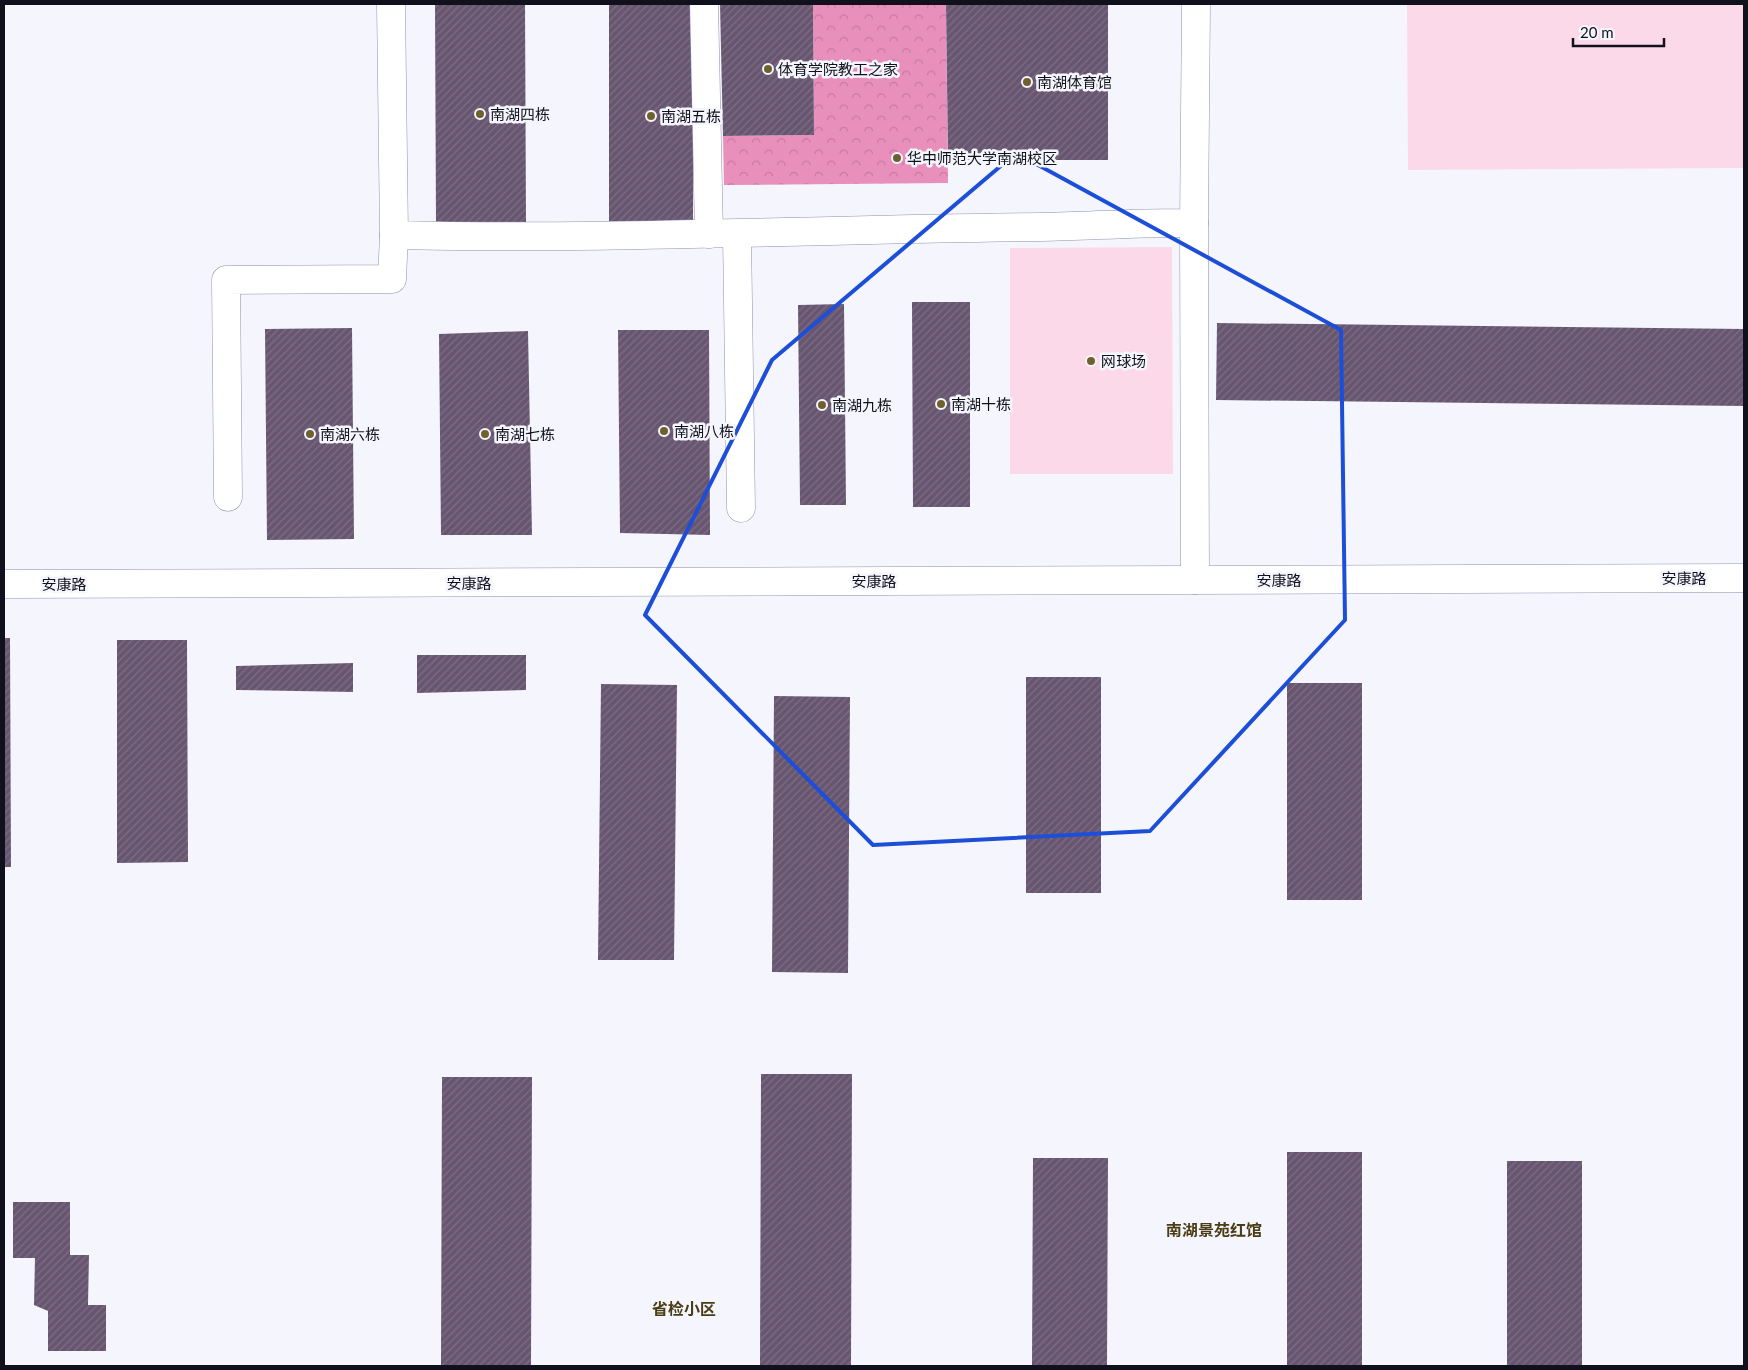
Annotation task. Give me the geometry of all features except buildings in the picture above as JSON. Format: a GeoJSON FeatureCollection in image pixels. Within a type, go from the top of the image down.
{"type":"FeatureCollection","features":[{"type":"Feature","properties":{"kind":"street"},"geometry":{"type":"LineString","coordinates":[[228,497],[226,280],[392,279],[394,235],[391,4]]}},
{"type":"Feature","properties":{"kind":"street"},"geometry":{"type":"LineString","coordinates":[[704,4],[709,234]]}},
{"type":"Feature","properties":{"kind":"street"},"geometry":{"type":"LineString","coordinates":[[1195,580],[1194,224],[1196,4]]}},
{"type":"Feature","properties":{"kind":"street"},"geometry":{"type":"LineString","coordinates":[[394,235],[737,234],[964,227],[1194,224]]}},
{"type":"Feature","properties":{"kind":"street"},"geometry":{"type":"LineString","coordinates":[[737,234],[741,508]]}},
{"type":"Feature","properties":{"kind":"street","name":"安康路"},"geometry":{"type":"LineString","coordinates":[[4,584],[1744,578]]}},
{"type":"Feature","properties":{"kind":"highlighted area"},"geometry":{"type":"Polygon","coordinates":[[[1016,153],[1341,330],[1345,620],[1150,831],[873,845],[645,615],[772,360],[1016,153]]]}},
{"type":"Feature","properties":{"kind":"green space"},"geometry":{"type":"Polygon","coordinates":[[[813,4],[946,4],[948,183],[724,185],[723,136],[814,135],[813,4]]]}},
{"type":"Feature","properties":{"kind":"shaded area"},"geometry":{"type":"Polygon","coordinates":[[[1407,4],[1744,4],[1744,168],[1408,170],[1407,4]]]}},
{"type":"Feature","properties":{"kind":"shaded area","name":"网球场"},"geometry":{"type":"Polygon","coordinates":[[[1172,247],[1173,474],[1010,474],[1010,248],[1172,247]]]}},
{"type":"Feature","properties":{"kind":"place","name":"体育学院教工之家"},"geometry":{"type":"Point","coordinates":[768,69]}},
{"type":"Feature","properties":{"kind":"place","name":"南湖体育馆"},"geometry":{"type":"Point","coordinates":[1027,82]}},
{"type":"Feature","properties":{"kind":"place","name":"南湖四栋"},"geometry":{"type":"Point","coordinates":[480,114]}},
{"type":"Feature","properties":{"kind":"place","name":"南湖五栋"},"geometry":{"type":"Point","coordinates":[651,116]}},
{"type":"Feature","properties":{"kind":"place","name":"华中师范大学南湖校区"},"geometry":{"type":"Point","coordinates":[897,158]}},
{"type":"Feature","properties":{"kind":"place","name":"网球场"},"geometry":{"type":"Point","coordinates":[1091,361]}},
{"type":"Feature","properties":{"kind":"place","name":"南湖十栋"},"geometry":{"type":"Point","coordinates":[941,404]}},
{"type":"Feature","properties":{"kind":"place","name":"南湖九栋"},"geometry":{"type":"Point","coordinates":[822,405]}},
{"type":"Feature","properties":{"kind":"place","name":"南湖八栋"},"geometry":{"type":"Point","coordinates":[664,431]}},
{"type":"Feature","properties":{"kind":"place","name":"南湖六栋"},"geometry":{"type":"Point","coordinates":[310,434]}},
{"type":"Feature","properties":{"kind":"place","name":"南湖七栋"},"geometry":{"type":"Point","coordinates":[485,434]}},
{"type":"Feature","properties":{"kind":"district","name":"南湖景苑红馆"},"geometry":{"type":"Point","coordinates":[1214,1229]}},
{"type":"Feature","properties":{"kind":"district","name":"省检小区"},"geometry":{"type":"Point","coordinates":[684,1308]}}]}
